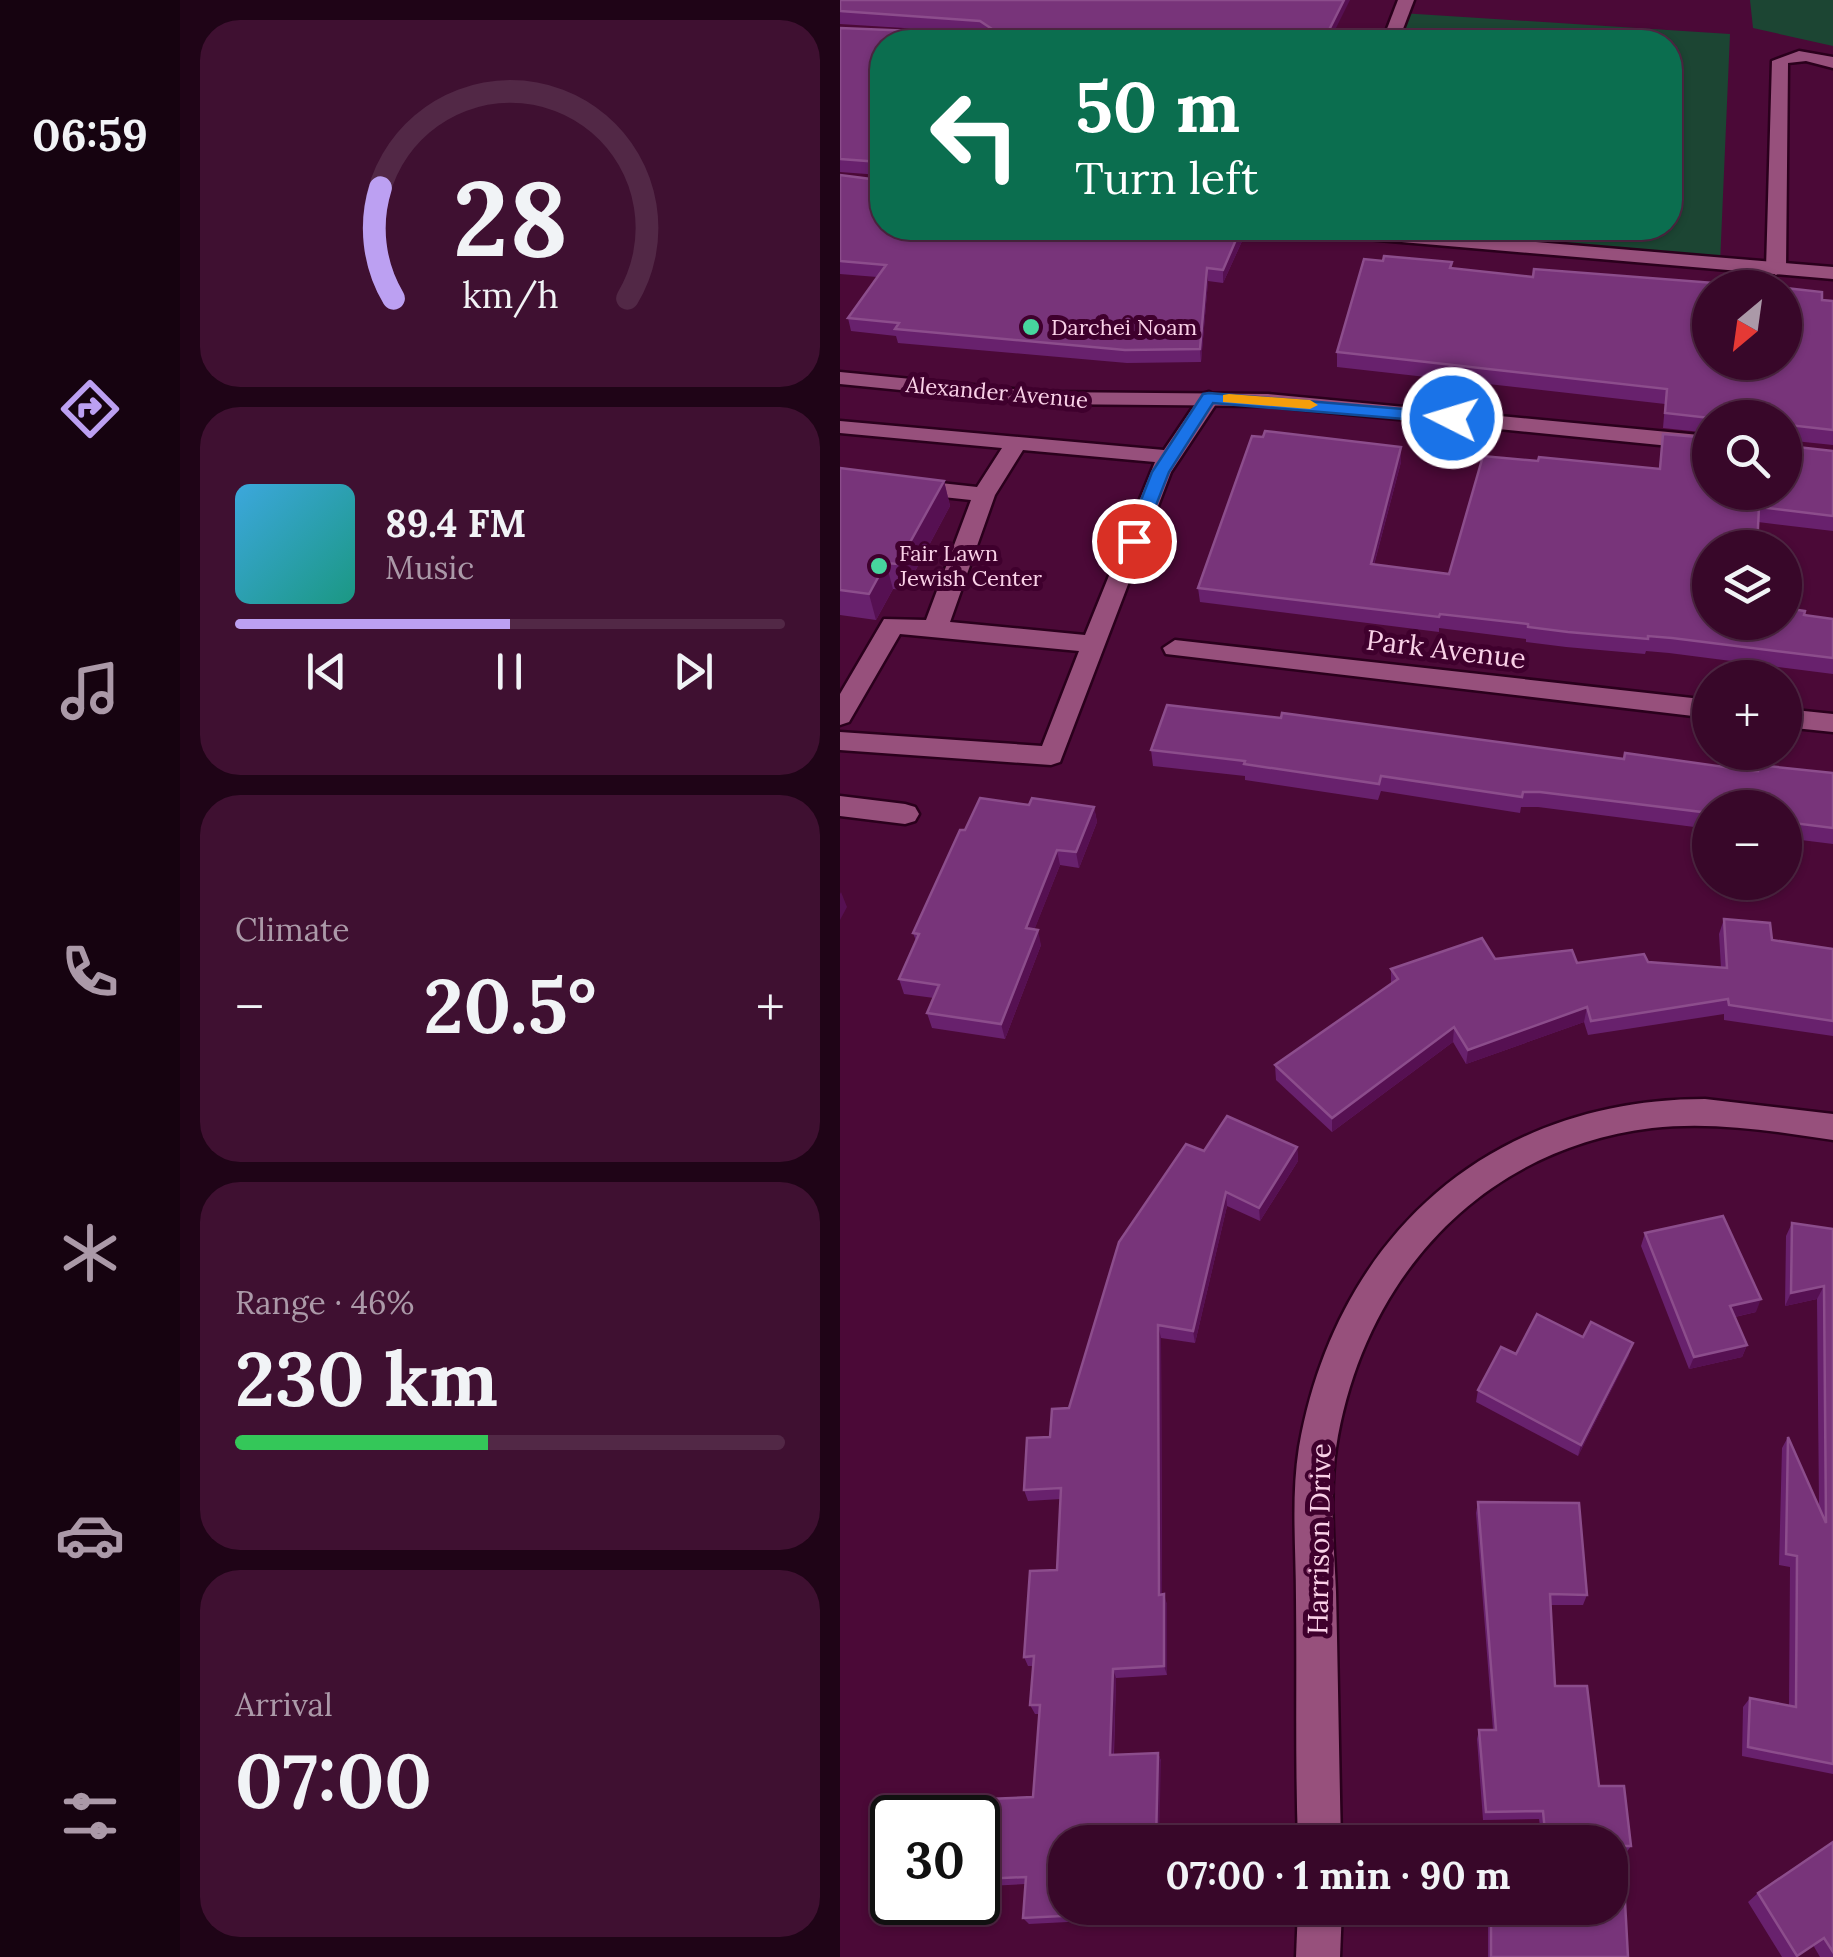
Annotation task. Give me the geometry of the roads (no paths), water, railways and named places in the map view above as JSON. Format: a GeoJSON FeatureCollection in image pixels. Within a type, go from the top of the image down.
{"type":"FeatureCollection","features":[{"type":"Feature","properties":{"kind":"street"},"geometry":{"type":"LineString","coordinates":[[1395,30],[1406,0]]}},
{"type":"Feature","properties":{"kind":"street"},"geometry":{"type":"LineString","coordinates":[[1776,268],[1780,61],[1789,56],[1822,58],[1833,63]]}},
{"type":"Feature","properties":{"kind":"street"},"geometry":{"type":"LineString","coordinates":[[1454,240],[1833,274]]}},
{"type":"Feature","properties":{"kind":"street","name":"Alexander Avenue"},"geometry":{"type":"LineString","coordinates":[[840,378],[1044,398],[1209,398],[1692,441]]}},
{"type":"Feature","properties":{"kind":"street"},"geometry":{"type":"LineString","coordinates":[[840,741],[1051,756],[1160,472],[1209,398]]}},
{"type":"Feature","properties":{"kind":"street"},"geometry":{"type":"LineString","coordinates":[[840,427],[1170,457]]}},
{"type":"Feature","properties":{"kind":"street"},"geometry":{"type":"LineString","coordinates":[[936,627],[984,494],[1016,444]]}},
{"type":"Feature","properties":{"kind":"street"},"geometry":{"type":"LineString","coordinates":[[840,479],[984,494]]}},
{"type":"Feature","properties":{"kind":"street"},"geometry":{"type":"LineString","coordinates":[[840,716],[893,625],[1094,644]]}},
{"type":"Feature","properties":{"kind":"street","name":"Park Avenue"},"geometry":{"type":"LineString","coordinates":[[1174,648],[1692,707]]}},
{"type":"Feature","properties":{"kind":"street"},"geometry":{"type":"LineString","coordinates":[[1802,720],[1833,723]]}},
{"type":"Feature","properties":{"kind":"street"},"geometry":{"type":"LineString","coordinates":[[840,806],[905,814]]}},
{"type":"Feature","properties":{"kind":"street","name":"Harrison Drive"},"geometry":{"type":"LineString","coordinates":[[1319,1825],[1317,1450],[1332,1379],[1356,1315],[1392,1258],[1442,1206],[1485,1175],[1561,1137],[1630,1118],[1700,1112],[1833,1127]]}},
{"type":"Feature","properties":{"kind":"street"},"geometry":{"type":"LineString","coordinates":[[1318,1957],[1319,1925]]}},
{"type":"Feature","properties":{"kind":"place","name":"Darchei Noam"},"geometry":{"type":"Point","coordinates":[1031,327]}},
{"type":"Feature","properties":{"kind":"place","name":"Fair Lawn Jewish Center"},"geometry":{"type":"Point","coordinates":[879,566]}}]}
